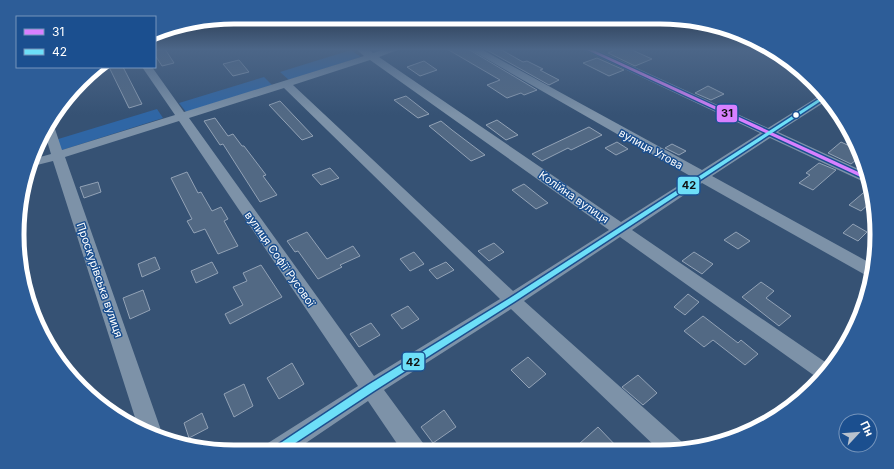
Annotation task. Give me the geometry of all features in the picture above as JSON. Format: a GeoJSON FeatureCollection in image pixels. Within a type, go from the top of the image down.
{"type":"FeatureCollection","features":[{"type":"Feature","properties":{"kind":"street","name":"вулиця Софії Русової"},"geometry":{"type":"LineString","coordinates":[[150,71],[411,445]]}},
{"type":"Feature","properties":{"kind":"street"},"geometry":{"type":"LineString","coordinates":[[37,162],[286,84],[320,71]]}},
{"type":"Feature","properties":{"kind":"street","name":"Колійна вулиця"},"geometry":{"type":"LineString","coordinates":[[393,71],[821,370]]}},
{"type":"Feature","properties":{"kind":"street","name":"вулиця Утова"},"geometry":{"type":"LineString","coordinates":[[513,71],[867,269]]}},
{"type":"Feature","properties":{"kind":"street"},"geometry":{"type":"LineString","coordinates":[[634,71],[862,176]]}},
{"type":"Feature","properties":{"kind":"street"},"geometry":{"type":"LineString","coordinates":[[286,84],[512,300],[669,445]]}},
{"type":"Feature","properties":{"kind":"street"},"geometry":{"type":"LineString","coordinates":[[285,445],[371,388],[512,300],[769,133],[822,100]]}},
{"type":"Feature","properties":{"kind":"street","name":"Проскурівська вулиця"},"geometry":{"type":"LineString","coordinates":[[50,133],[149,427]]}},
{"type":"Feature","properties":{"kind":"shaded area"},"geometry":{"type":"Polygon","coordinates":[[[284,71],[318,71],[289,80],[280,72],[284,71]]]}},
{"type":"Feature","properties":{"kind":"shaded area"},"geometry":{"type":"Polygon","coordinates":[[[264,77],[272,85],[186,112],[179,103],[264,77]]]}},
{"type":"Feature","properties":{"kind":"shaded area"},"geometry":{"type":"Polygon","coordinates":[[[157,109],[163,118],[59,151],[55,140],[157,109]]]}},
{"type":"Feature","properties":{"kind":"building"},"geometry":{"type":"Polygon","coordinates":[[[111,71],[125,71],[142,104],[129,108],[111,71]]]}},
{"type":"Feature","properties":{"kind":"building"},"geometry":{"type":"Polygon","coordinates":[[[229,71],[249,72],[233,76],[229,71]]]}},
{"type":"Feature","properties":{"kind":"building"},"geometry":{"type":"Polygon","coordinates":[[[413,71],[434,71],[420,76],[413,71]]]}},
{"type":"Feature","properties":{"kind":"building"},"geometry":{"type":"Polygon","coordinates":[[[484,71],[505,71],[537,90],[524,95],[521,93],[507,98],[487,85],[500,80],[484,71]]]}},
{"type":"Feature","properties":{"kind":"building"},"geometry":{"type":"Polygon","coordinates":[[[524,71],[542,71],[559,80],[549,85],[524,71]]]}},
{"type":"Feature","properties":{"kind":"building"},"geometry":{"type":"Polygon","coordinates":[[[599,71],[622,71],[609,76],[599,71]]]}},
{"type":"Feature","properties":{"kind":"building"},"geometry":{"type":"Polygon","coordinates":[[[708,86],[724,94],[711,100],[695,93],[708,86]]]}},
{"type":"Feature","properties":{"kind":"building"},"geometry":{"type":"Polygon","coordinates":[[[406,96],[429,114],[418,118],[394,100],[406,96]]]}},
{"type":"Feature","properties":{"kind":"building"},"geometry":{"type":"Polygon","coordinates":[[[280,101],[313,136],[302,140],[269,105],[280,101]]]}},
{"type":"Feature","properties":{"kind":"building"},"geometry":{"type":"Polygon","coordinates":[[[215,118],[228,136],[233,134],[242,146],[244,146],[266,175],[263,176],[277,195],[260,202],[223,144],[220,145],[204,121],[215,118]]]}},
{"type":"Feature","properties":{"kind":"building"},"geometry":{"type":"Polygon","coordinates":[[[497,120],[518,135],[506,140],[486,125],[497,120]]]}},
{"type":"Feature","properties":{"kind":"building"},"geometry":{"type":"Polygon","coordinates":[[[441,121],[485,155],[471,161],[429,126],[441,121]]]}},
{"type":"Feature","properties":{"kind":"building"},"geometry":{"type":"Polygon","coordinates":[[[589,127],[602,135],[571,150],[568,148],[542,161],[532,154],[589,127]]]}},
{"type":"Feature","properties":{"kind":"building"},"geometry":{"type":"Polygon","coordinates":[[[617,142],[628,149],[616,155],[605,148],[617,142]]]}},
{"type":"Feature","properties":{"kind":"building"},"geometry":{"type":"Polygon","coordinates":[[[841,142],[851,146],[856,160],[851,164],[828,153],[841,142]]]}},
{"type":"Feature","properties":{"kind":"building"},"geometry":{"type":"Polygon","coordinates":[[[672,144],[686,151],[679,155],[665,148],[672,144]]]}},
{"type":"Feature","properties":{"kind":"building"},"geometry":{"type":"Polygon","coordinates":[[[819,163],[836,170],[813,190],[799,183],[810,175],[806,173],[819,163]]]}},
{"type":"Feature","properties":{"kind":"building"},"geometry":{"type":"Polygon","coordinates":[[[330,168],[339,178],[321,185],[312,175],[330,168]]]}},
{"type":"Feature","properties":{"kind":"building"},"geometry":{"type":"Polygon","coordinates":[[[187,172],[198,193],[201,192],[212,211],[221,207],[228,219],[224,221],[238,246],[218,254],[205,229],[194,233],[187,221],[192,219],[171,178],[187,172]]]}},
{"type":"Feature","properties":{"kind":"building"},"geometry":{"type":"Polygon","coordinates":[[[98,182],[101,192],[84,198],[80,187],[98,182]]]}},
{"type":"Feature","properties":{"kind":"building"},"geometry":{"type":"Polygon","coordinates":[[[524,184],[548,203],[536,209],[512,190],[524,184]]]}},
{"type":"Feature","properties":{"kind":"building"},"geometry":{"type":"Polygon","coordinates":[[[866,191],[868,205],[861,211],[849,205],[866,191]]]}},
{"type":"Feature","properties":{"kind":"building"},"geometry":{"type":"Polygon","coordinates":[[[853,224],[867,232],[858,241],[843,233],[853,224]]]}},
{"type":"Feature","properties":{"kind":"building"},"geometry":{"type":"Polygon","coordinates":[[[307,232],[327,259],[353,246],[360,256],[340,265],[342,267],[318,279],[298,251],[295,252],[287,241],[307,232]]]}},
{"type":"Feature","properties":{"kind":"building"},"geometry":{"type":"Polygon","coordinates":[[[736,232],[750,241],[738,249],[724,240],[736,232]]]}},
{"type":"Feature","properties":{"kind":"building"},"geometry":{"type":"Polygon","coordinates":[[[494,243],[504,252],[489,261],[478,251],[494,243]]]}},
{"type":"Feature","properties":{"kind":"building"},"geometry":{"type":"Polygon","coordinates":[[[414,252],[424,264],[410,271],[400,259],[414,252]]]}},
{"type":"Feature","properties":{"kind":"building"},"geometry":{"type":"Polygon","coordinates":[[[694,252],[713,264],[702,274],[682,261],[694,252]]]}},
{"type":"Feature","properties":{"kind":"building"},"geometry":{"type":"Polygon","coordinates":[[[155,257],[160,269],[142,277],[138,264],[155,257]]]}},
{"type":"Feature","properties":{"kind":"building"},"geometry":{"type":"Polygon","coordinates":[[[212,262],[218,273],[196,283],[191,271],[212,262]]]}},
{"type":"Feature","properties":{"kind":"building"},"geometry":{"type":"Polygon","coordinates":[[[446,262],[454,270],[437,279],[429,270],[446,262]]]}},
{"type":"Feature","properties":{"kind":"building"},"geometry":{"type":"Polygon","coordinates":[[[261,265],[282,297],[230,324],[225,314],[243,305],[233,287],[247,281],[243,273],[261,265]]]}},
{"type":"Feature","properties":{"kind":"building"},"geometry":{"type":"Polygon","coordinates":[[[761,282],[774,291],[766,298],[791,316],[779,326],[742,297],[761,282]]]}},
{"type":"Feature","properties":{"kind":"building"},"geometry":{"type":"Polygon","coordinates":[[[143,290],[150,310],[130,319],[123,298],[143,290]]]}},
{"type":"Feature","properties":{"kind":"building"},"geometry":{"type":"Polygon","coordinates":[[[688,294],[699,302],[685,315],[674,307],[688,294]]]}},
{"type":"Feature","properties":{"kind":"building"},"geometry":{"type":"Polygon","coordinates":[[[408,306],[419,319],[402,329],[391,315],[408,306]]]}},
{"type":"Feature","properties":{"kind":"building"},"geometry":{"type":"Polygon","coordinates":[[[703,316],[738,343],[741,340],[758,354],[745,365],[713,340],[704,347],[684,331],[703,316]]]}},
{"type":"Feature","properties":{"kind":"building"},"geometry":{"type":"Polygon","coordinates":[[[371,323],[380,335],[359,347],[350,334],[371,323]]]}},
{"type":"Feature","properties":{"kind":"building"},"geometry":{"type":"Polygon","coordinates":[[[528,357],[546,374],[529,388],[511,370],[528,357]]]}},
{"type":"Feature","properties":{"kind":"building"},"geometry":{"type":"Polygon","coordinates":[[[292,363],[304,384],[279,399],[267,378],[292,363]]]}},
{"type":"Feature","properties":{"kind":"building"},"geometry":{"type":"Polygon","coordinates":[[[638,375],[657,393],[643,405],[622,387],[638,375]]]}},
{"type":"Feature","properties":{"kind":"building"},"geometry":{"type":"Polygon","coordinates":[[[244,384],[253,406],[234,417],[224,394],[244,384]]]}},
{"type":"Feature","properties":{"kind":"building"},"geometry":{"type":"Polygon","coordinates":[[[444,410],[456,427],[433,443],[421,427],[444,410]]]}},
{"type":"Feature","properties":{"kind":"building"},"geometry":{"type":"Polygon","coordinates":[[[202,413],[208,428],[189,438],[184,423],[202,413]]]}},
{"type":"Feature","properties":{"kind":"building"},"geometry":{"type":"Polygon","coordinates":[[[598,427],[615,445],[580,445],[579,444],[598,427]]]}},
{"type":"Feature","properties":{"kind":"transit line","name":"31"},"geometry":{"type":"LineString","coordinates":[[635,71],[862,176]]}},
{"type":"Feature","properties":{"kind":"transit line","name":"42"},"geometry":{"type":"LineString","coordinates":[[285,445],[371,388],[512,300],[821,99]]}}]}
